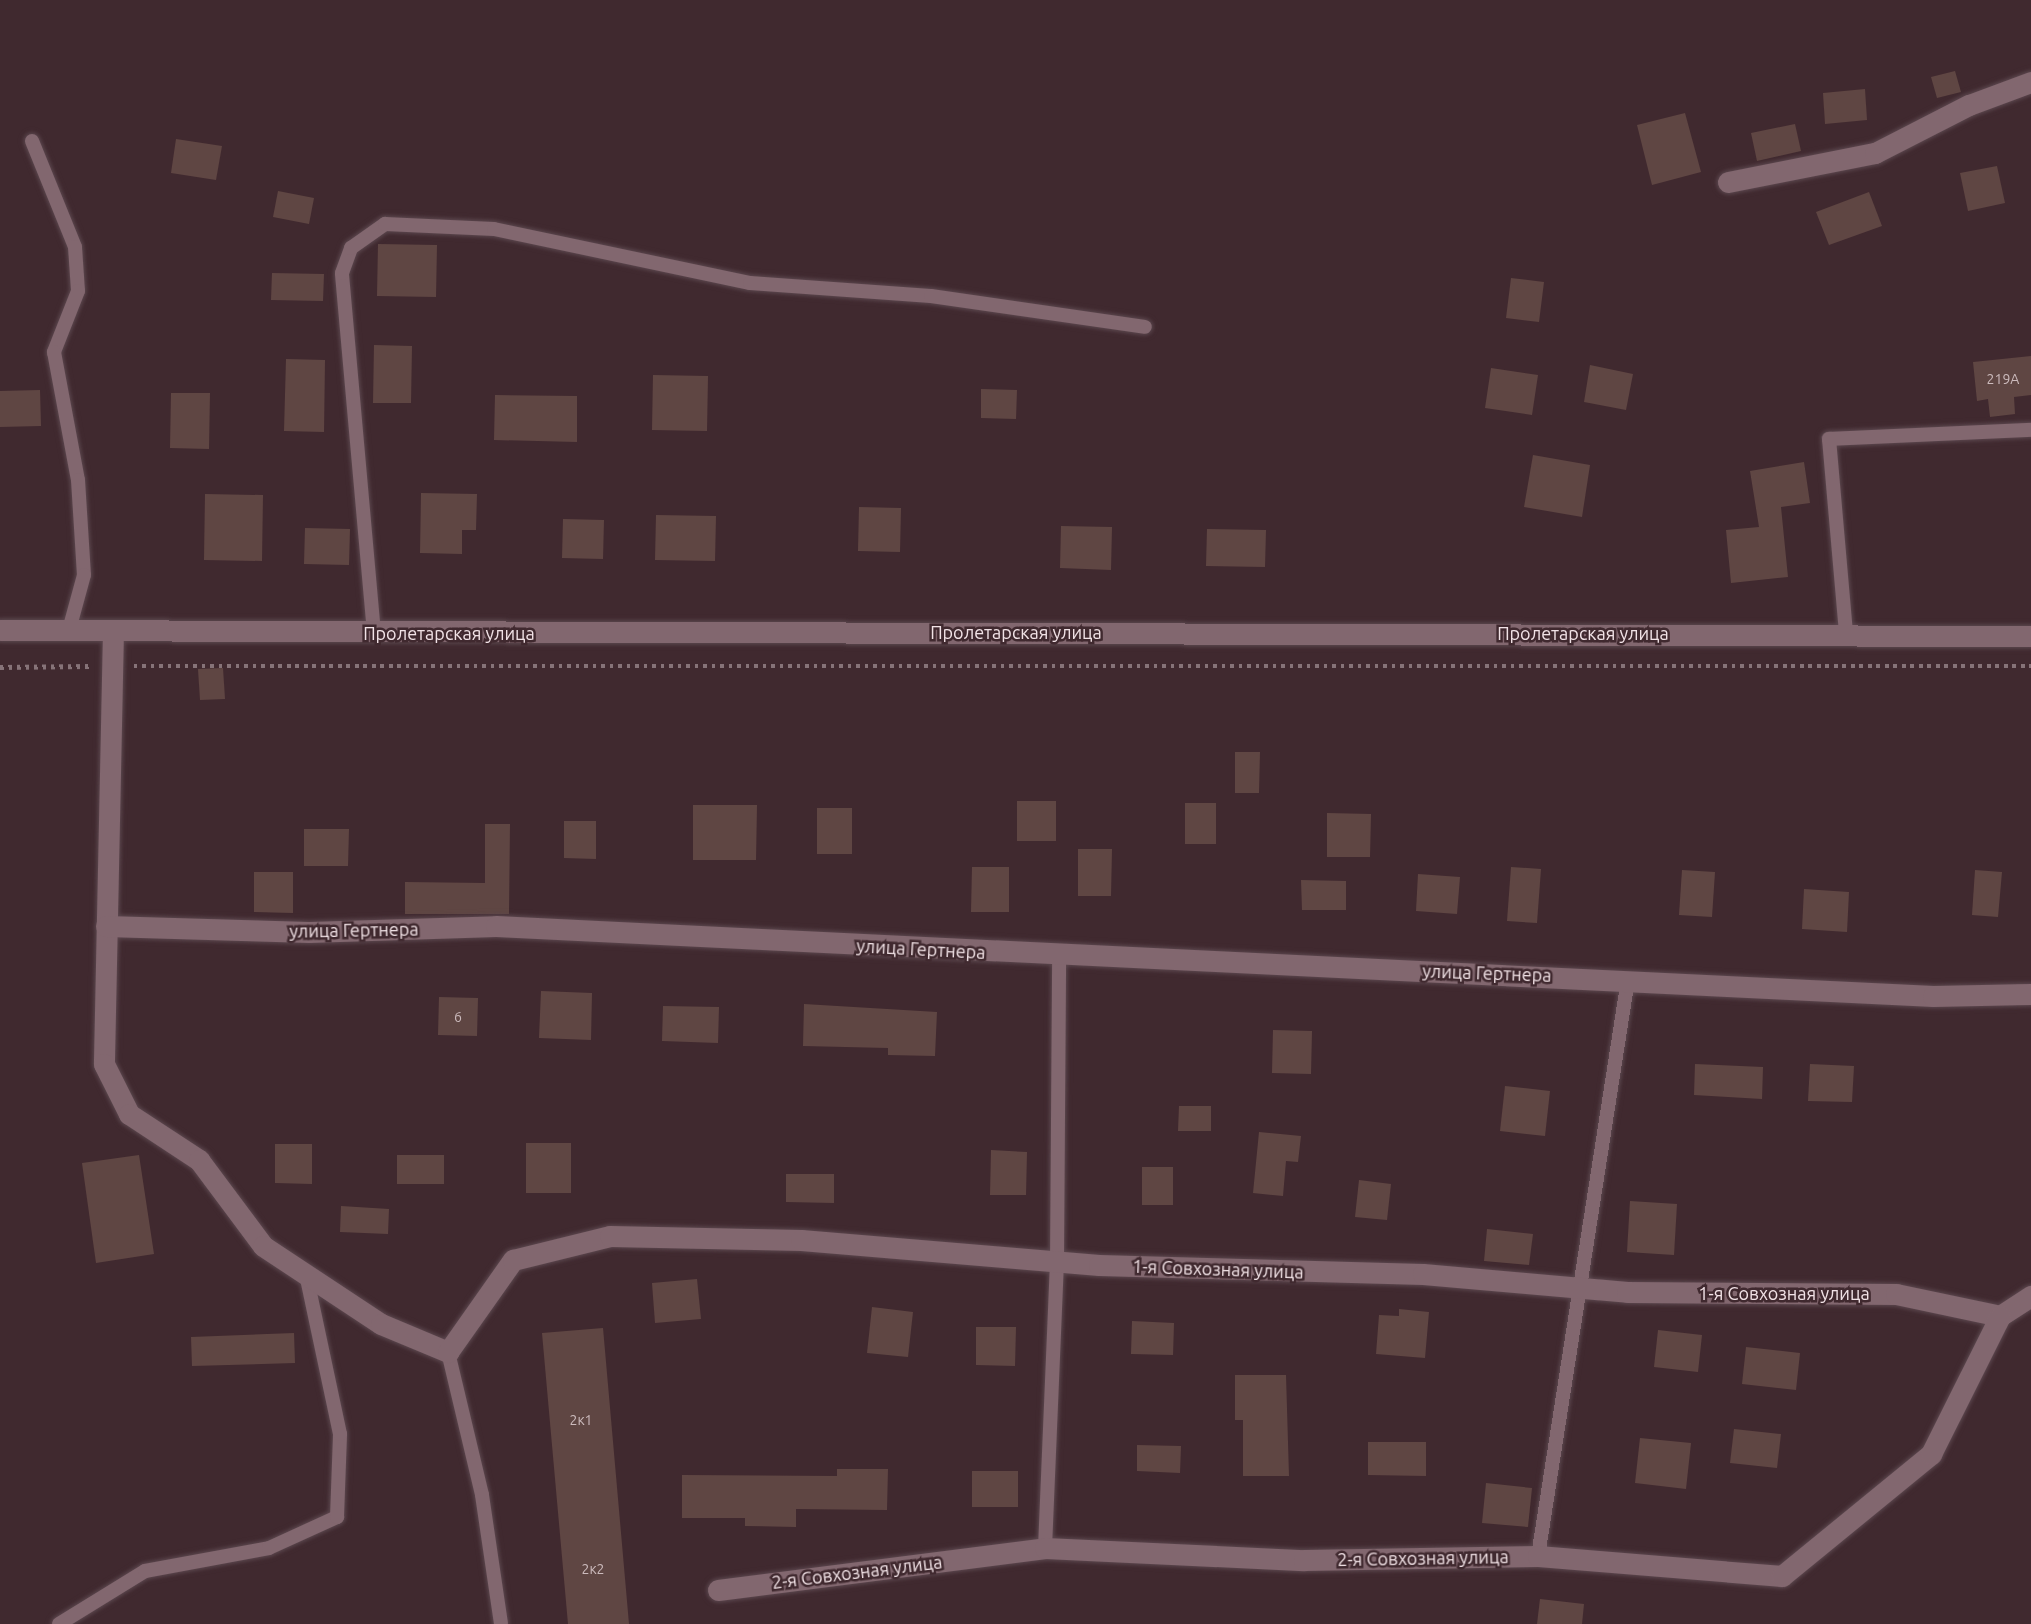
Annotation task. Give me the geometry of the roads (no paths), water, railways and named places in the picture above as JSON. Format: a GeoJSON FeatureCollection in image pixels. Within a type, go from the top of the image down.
{"type":"FeatureCollection","features":[{"type":"Feature","properties":{"kind":"street"},"geometry":{"type":"LineString","coordinates":[[1728,182],[1875,153],[1969,105],[2031,82]]}},
{"type":"Feature","properties":{"kind":"street","name":"Пролетарская улица"},"geometry":{"type":"LineString","coordinates":[[0,630],[374,633],[1846,633],[2031,636]]}},
{"type":"Feature","properties":{"kind":"street"},"geometry":{"type":"LineString","coordinates":[[113,630],[104,1064],[129,1114],[199,1160],[263,1246],[381,1324],[448,1353]]}},
{"type":"Feature","properties":{"kind":"street","name":"улица Гертнера"},"geometry":{"type":"LineString","coordinates":[[106,926],[309,932],[496,926],[1059,955],[1628,979],[1933,996],[2031,994]]}},
{"type":"Feature","properties":{"kind":"street","name":"1-я Совхозная улица"},"geometry":{"type":"LineString","coordinates":[[448,1353],[513,1260],[610,1237],[802,1240],[1057,1262],[1423,1274],[1580,1288],[1896,1294],[2000,1316]]}},
{"type":"Feature","properties":{"kind":"street"},"geometry":{"type":"LineString","coordinates":[[2000,1316],[2031,1296]]}},
{"type":"Feature","properties":{"kind":"street","name":"2-я Совхозная улица"},"geometry":{"type":"LineString","coordinates":[[718,1590],[1045,1548],[1304,1560],[1538,1556],[1782,1576],[1931,1454],[2000,1316]]}},
{"type":"Feature","properties":{"kind":"lane"},"geometry":{"type":"LineString","coordinates":[[32,141],[75,247],[77,280],[54,352],[78,480],[85,575],[69,630]]}},
{"type":"Feature","properties":{"kind":"lane"},"geometry":{"type":"LineString","coordinates":[[374,633],[342,273],[351,248],[385,224],[494,229],[750,283],[930,296],[1145,327]]}},
{"type":"Feature","properties":{"kind":"lane"},"geometry":{"type":"LineString","coordinates":[[1846,633],[1829,439],[2031,430]]}},
{"type":"Feature","properties":{"kind":"lane"},"geometry":{"type":"LineString","coordinates":[[1045,1548],[1057,1262],[1059,955]]}},
{"type":"Feature","properties":{"kind":"lane"},"geometry":{"type":"LineString","coordinates":[[1538,1556],[1628,979]]}},
{"type":"Feature","properties":{"kind":"lane"},"geometry":{"type":"LineString","coordinates":[[60,1624],[145,1571],[270,1548],[337,1517],[340,1434],[306,1274]]}},
{"type":"Feature","properties":{"kind":"lane"},"geometry":{"type":"LineString","coordinates":[[448,1353],[482,1495],[500,1624]]}}]}
